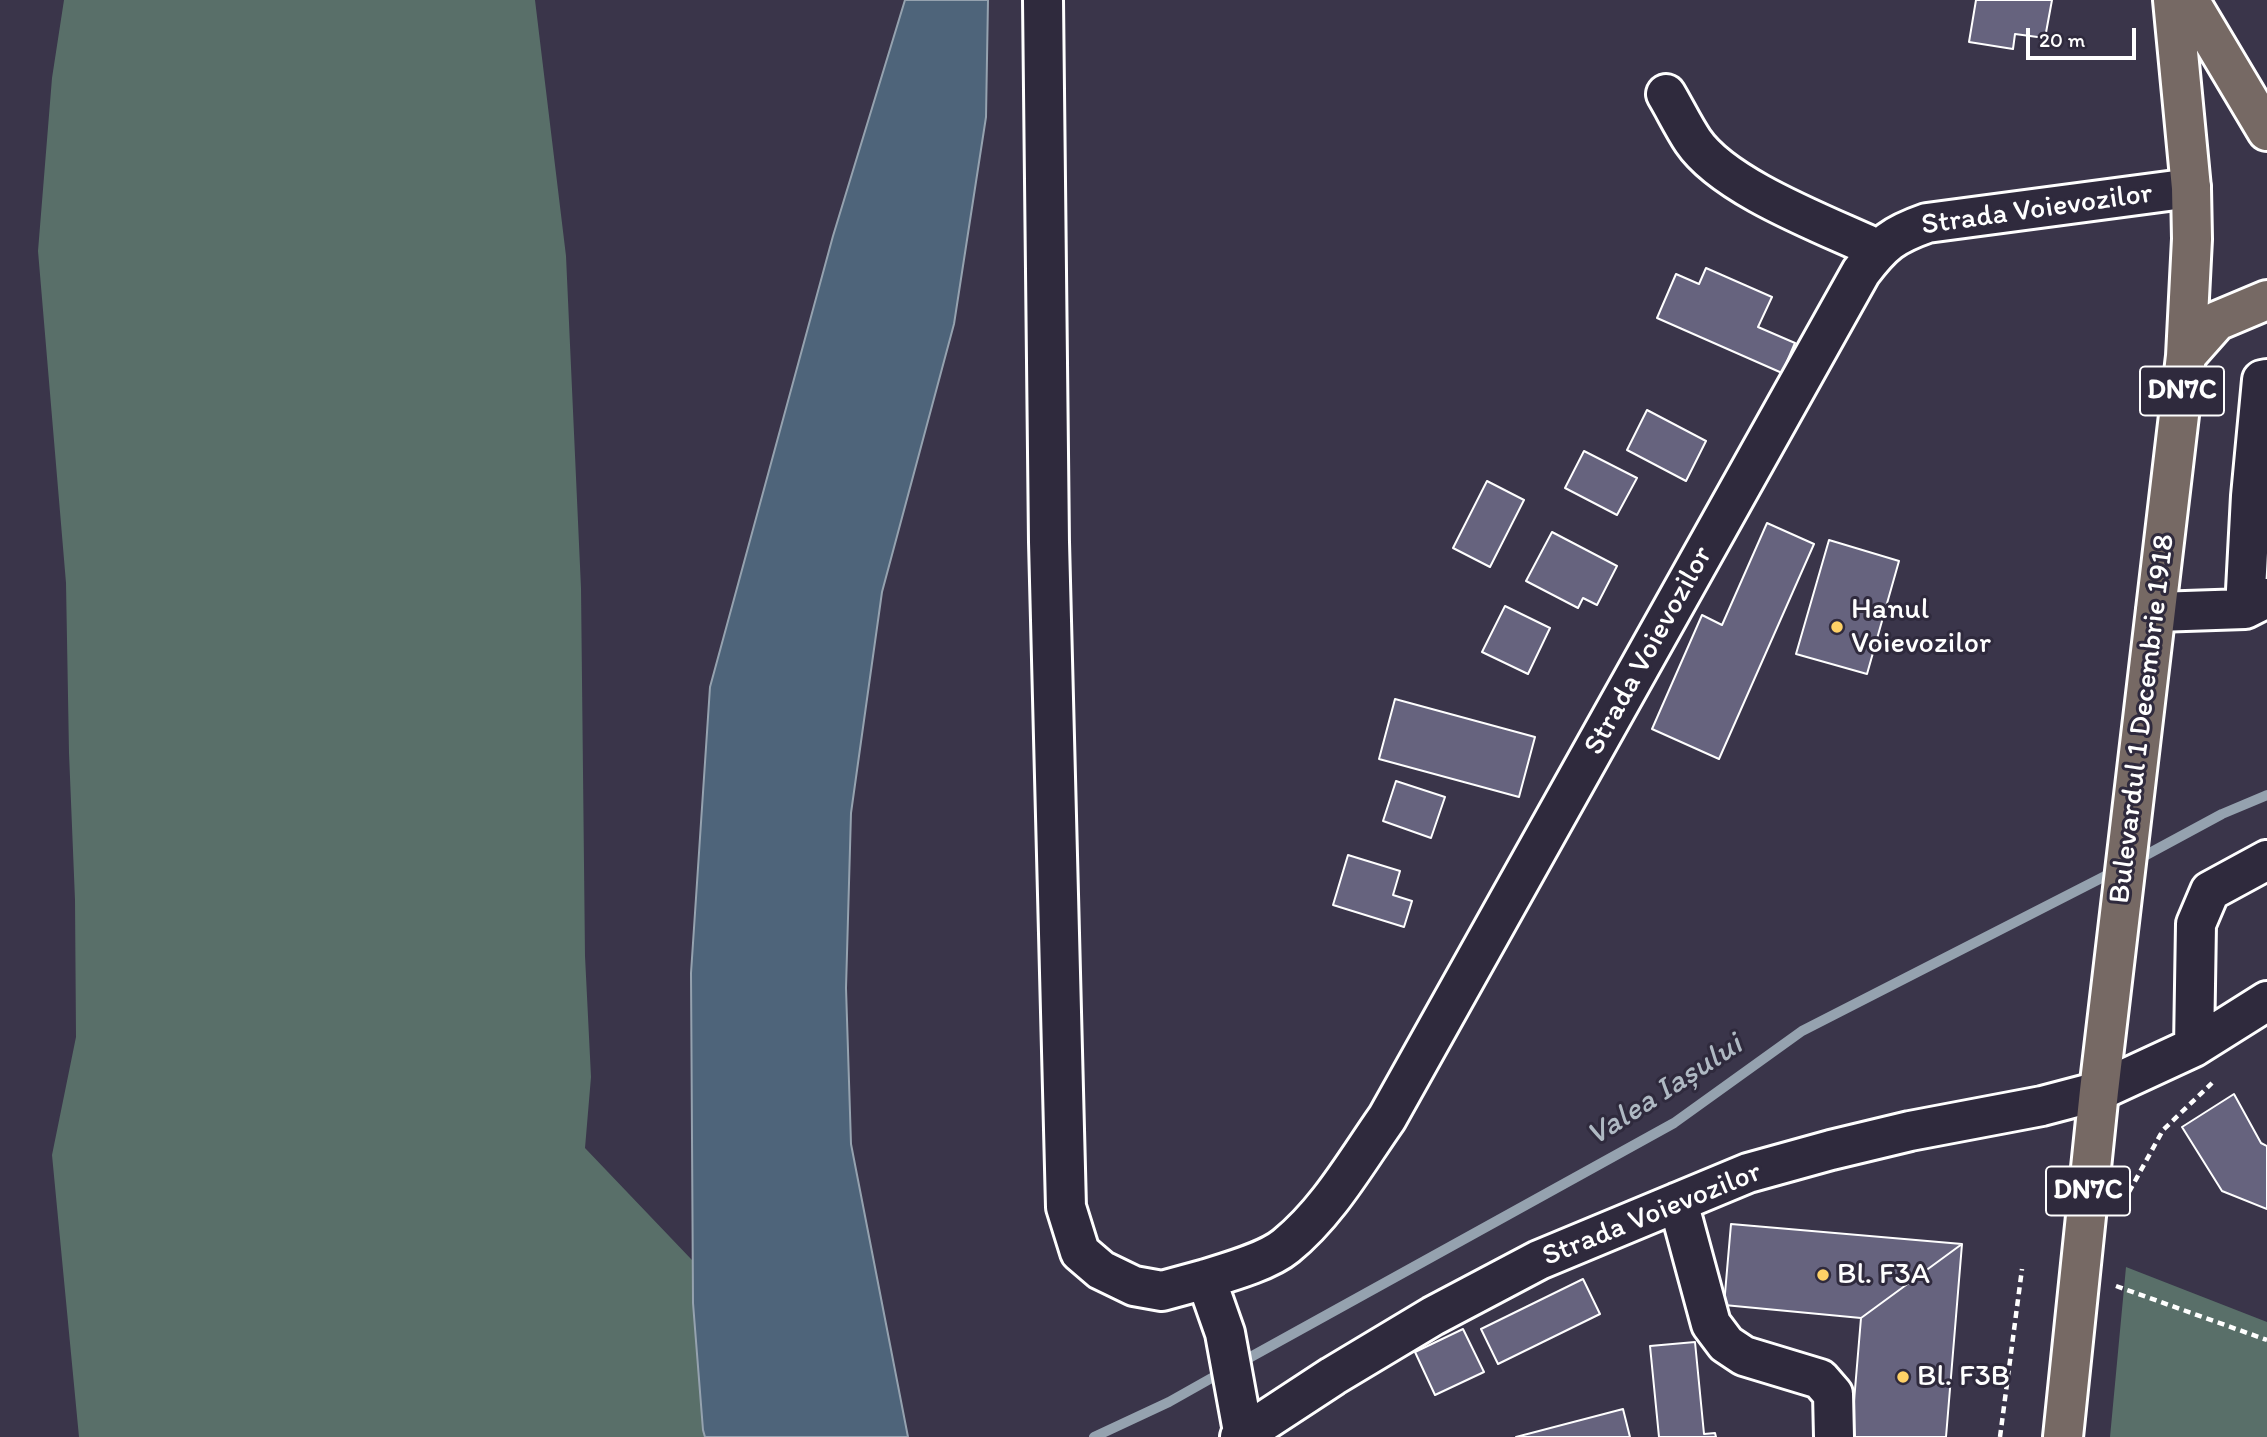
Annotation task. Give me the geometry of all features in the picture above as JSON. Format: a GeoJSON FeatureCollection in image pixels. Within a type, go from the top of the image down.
{"type":"FeatureCollection","features":[{"type":"Feature","properties":{"kind":"main road","name":"Bulevardul 1 Decembrie 1918"},"geometry":{"type":"LineString","coordinates":[[2063,1437],[2099,1091],[2186,356],[2190,296],[2191,188],[2173,0]]}},
{"type":"Feature","properties":{"kind":"main road"},"geometry":{"type":"LineString","coordinates":[[2189,0],[2267,131]]}},
{"type":"Feature","properties":{"kind":"main road"},"geometry":{"type":"LineString","coordinates":[[2186,356],[2217,321],[2267,300]]}},
{"type":"Feature","properties":{"kind":"street","name":"Strada Voievozilor"},"geometry":{"type":"LineString","coordinates":[[1043,0],[1049,556],[1066,1207],[1080,1252],[1101,1270],[1134,1286],[1162,1291],[1242,1267],[1285,1248],[1322,1210],[1387,1118],[1861,272],[1879,250],[1899,233],[1927,223],[2191,188]]}},
{"type":"Feature","properties":{"kind":"street"},"geometry":{"type":"LineString","coordinates":[[1666,94],[1694,142],[1717,167],[1754,191],[1879,250]]}},
{"type":"Feature","properties":{"kind":"street"},"geometry":{"type":"LineString","coordinates":[[2156,612],[2256,603],[2262,380],[2267,379]]}},
{"type":"Feature","properties":{"kind":"street"},"geometry":{"type":"LineString","coordinates":[[2194,1047],[2196,924],[2210,891],[2267,860]]}},
{"type":"Feature","properties":{"kind":"street","name":"Strada Voievozilor"},"geometry":{"type":"LineString","coordinates":[[1242,1436],[1333,1376],[1445,1310],[1539,1260],[1748,1173],[1910,1131],[2042,1106],[2099,1091],[2194,1047],[2267,1002]]}},
{"type":"Feature","properties":{"kind":"street"},"geometry":{"type":"LineString","coordinates":[[1678,1202],[1711,1324],[1726,1344],[1744,1356],[1820,1379],[1833,1394],[1834,1437]]}},
{"type":"Feature","properties":{"kind":"street"},"geometry":{"type":"LineString","coordinates":[[1206,1279],[1225,1334],[1242,1436]]}},
{"type":"Feature","properties":{"kind":"path"},"geometry":{"type":"LineString","coordinates":[[2128,1198],[2131,1186],[2163,1130],[2213,1082]]}},
{"type":"Feature","properties":{"kind":"path"},"geometry":{"type":"LineString","coordinates":[[2000,1437],[2022,1269]]}},
{"type":"Feature","properties":{"kind":"path"},"geometry":{"type":"LineString","coordinates":[[2105,1282],[2267,1340]]}},
{"type":"Feature","properties":{"kind":"green space"},"geometry":{"type":"Polygon","coordinates":[[[64,0],[535,0],[566,256],[581,588],[585,956],[591,1077],[585,1148],[861,1437],[79,1437],[52,1155],[76,1037],[75,900],[66,583],[38,251],[52,78],[64,0]]]}},
{"type":"Feature","properties":{"kind":"green space"},"geometry":{"type":"Polygon","coordinates":[[[2126,1267],[2267,1322],[2267,1437],[2110,1437],[2126,1267]]]}},
{"type":"Feature","properties":{"kind":"water"},"geometry":{"type":"Polygon","coordinates":[[[905,0],[988,0],[986,117],[954,324],[882,592],[851,813],[846,988],[851,1144],[908,1437],[705,1437],[693,1303],[691,973],[710,687],[833,236],[905,0]]]}},
{"type":"Feature","properties":{"kind":"building"},"geometry":{"type":"Polygon","coordinates":[[[1976,0],[2052,0],[2045,38],[2015,34],[2013,49],[1969,42],[1976,0]]]}},
{"type":"Feature","properties":{"kind":"building"},"geometry":{"type":"Polygon","coordinates":[[[1706,268],[1772,297],[1758,327],[1795,343],[1782,373],[1657,318],[1676,274],[1699,284],[1706,268]]]}},
{"type":"Feature","properties":{"kind":"building"},"geometry":{"type":"Polygon","coordinates":[[[1647,410],[1706,441],[1686,481],[1627,450],[1647,410]]]}},
{"type":"Feature","properties":{"kind":"building"},"geometry":{"type":"Polygon","coordinates":[[[1584,451],[1637,478],[1617,515],[1565,488],[1584,451]]]}},
{"type":"Feature","properties":{"kind":"building"},"geometry":{"type":"Polygon","coordinates":[[[1487,481],[1524,500],[1490,567],[1453,548],[1487,481]]]}},
{"type":"Feature","properties":{"kind":"building"},"geometry":{"type":"Polygon","coordinates":[[[1767,523],[1814,544],[1719,759],[1652,729],[1702,615],[1722,625],[1767,523]]]}},
{"type":"Feature","properties":{"kind":"building"},"geometry":{"type":"Polygon","coordinates":[[[1552,532],[1617,566],[1597,605],[1583,598],[1578,608],[1526,581],[1552,532]]]}},
{"type":"Feature","properties":{"kind":"building"},"geometry":{"type":"Polygon","coordinates":[[[1829,540],[1899,561],[1867,674],[1796,654],[1829,540]]]}},
{"type":"Feature","properties":{"kind":"building"},"geometry":{"type":"Polygon","coordinates":[[[1505,606],[1550,628],[1528,674],[1482,652],[1505,606]]]}},
{"type":"Feature","properties":{"kind":"building"},"geometry":{"type":"Polygon","coordinates":[[[1395,699],[1535,737],[1519,797],[1379,759],[1395,699]]]}},
{"type":"Feature","properties":{"kind":"building"},"geometry":{"type":"Polygon","coordinates":[[[1396,781],[1445,797],[1431,838],[1383,821],[1396,781]]]}},
{"type":"Feature","properties":{"kind":"building"},"geometry":{"type":"Polygon","coordinates":[[[1348,855],[1400,871],[1393,895],[1412,901],[1404,927],[1333,905],[1348,855]]]}},
{"type":"Feature","properties":{"kind":"building"},"geometry":{"type":"Polygon","coordinates":[[[2234,1094],[2261,1143],[2267,1146],[2267,1209],[2222,1191],[2182,1127],[2234,1094]]]}},
{"type":"Feature","properties":{"kind":"building","name":"Bl. F3A"},"geometry":{"type":"Polygon","coordinates":[[[1731,1224],[1962,1244],[1861,1318],[1724,1305],[1731,1224]]]}},
{"type":"Feature","properties":{"kind":"building","name":"Bl. F3B"},"geometry":{"type":"Polygon","coordinates":[[[1962,1244],[1946,1437],[1851,1437],[1861,1318],[1962,1244]]]}},
{"type":"Feature","properties":{"kind":"building"},"geometry":{"type":"Polygon","coordinates":[[[1583,1279],[1600,1314],[1498,1364],[1481,1329],[1583,1279]]]}},
{"type":"Feature","properties":{"kind":"building"},"geometry":{"type":"Polygon","coordinates":[[[1463,1329],[1484,1372],[1435,1395],[1415,1352],[1463,1329]]]}},
{"type":"Feature","properties":{"kind":"building"},"geometry":{"type":"Polygon","coordinates":[[[1695,1342],[1704,1434],[1715,1433],[1716,1437],[1659,1437],[1650,1346],[1695,1342]]]}},
{"type":"Feature","properties":{"kind":"building"},"geometry":{"type":"Polygon","coordinates":[[[1623,1409],[1630,1437],[1516,1437],[1623,1409]]]}},
{"type":"Feature","properties":{"kind":"waterway","name":"Valea Iașului"},"geometry":{"type":"LineString","coordinates":[[2135,861],[2222,814],[2267,795]]}},
{"type":"Feature","properties":{"kind":"waterway","name":"Valea Iașului"},"geometry":{"type":"LineString","coordinates":[[1238,1364],[1674,1123],[1802,1031],[2117,870]]}},
{"type":"Feature","properties":{"kind":"waterway","name":"Valea Iașului"},"geometry":{"type":"LineString","coordinates":[[1094,1437],[1169,1402],[1224,1371]]}},
{"type":"Feature","properties":{"kind":"place","name":"Hanul Voievozilor"},"geometry":{"type":"Point","coordinates":[1837,627]}},
{"type":"Feature","properties":{"kind":"place","name":"Bl. F3A"},"geometry":{"type":"Point","coordinates":[1823,1275]}},
{"type":"Feature","properties":{"kind":"place","name":"Bl. F3B"},"geometry":{"type":"Point","coordinates":[1903,1377]}}]}
